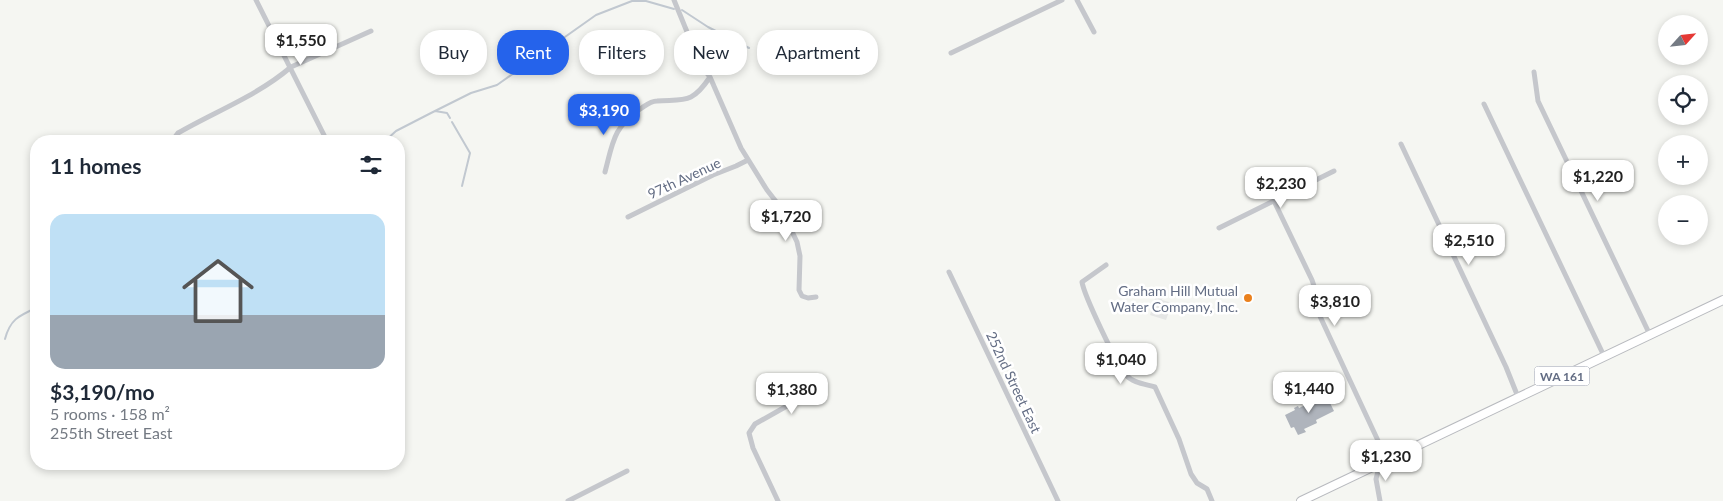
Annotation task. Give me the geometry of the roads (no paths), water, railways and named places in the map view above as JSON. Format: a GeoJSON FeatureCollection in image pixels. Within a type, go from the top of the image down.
{"type":"FeatureCollection","features":[{"type":"Feature","properties":{"kind":"main road","name":"WA 161"},"geometry":{"type":"LineString","coordinates":[[1301,501],[1723,300]]}},
{"type":"Feature","properties":{"kind":"street"},"geometry":{"type":"LineString","coordinates":[[256,0],[323,135]]}},
{"type":"Feature","properties":{"kind":"street"},"geometry":{"type":"LineString","coordinates":[[674,0],[701,66],[710,77],[722,108],[748,160],[781,208],[797,242],[800,256],[799,290],[802,296],[808,298],[816,297]]}},
{"type":"Feature","properties":{"kind":"street"},"geometry":{"type":"LineString","coordinates":[[951,53],[1062,0]]}},
{"type":"Feature","properties":{"kind":"street"},"geometry":{"type":"LineString","coordinates":[[1077,0],[1094,32]]}},
{"type":"Feature","properties":{"kind":"street"},"geometry":{"type":"LineString","coordinates":[[176,135],[254,93],[280,77],[291,67],[371,31]]}},
{"type":"Feature","properties":{"kind":"street"},"geometry":{"type":"LineString","coordinates":[[1534,72],[1538,102],[1650,335]]}},
{"type":"Feature","properties":{"kind":"street"},"geometry":{"type":"LineString","coordinates":[[605,172],[617,130],[631,116],[647,104],[656,101],[671,102],[688,98],[701,90],[710,77]]}},
{"type":"Feature","properties":{"kind":"street"},"geometry":{"type":"LineString","coordinates":[[1484,104],[1604,356]]}},
{"type":"Feature","properties":{"kind":"street"},"geometry":{"type":"LineString","coordinates":[[1401,144],[1506,367],[1518,397]]}},
{"type":"Feature","properties":{"kind":"street","name":"97th Avenue"},"geometry":{"type":"LineString","coordinates":[[628,217],[713,174],[748,160]]}},
{"type":"Feature","properties":{"kind":"street"},"geometry":{"type":"LineString","coordinates":[[1219,228],[1334,171]]}},
{"type":"Feature","properties":{"kind":"street"},"geometry":{"type":"LineString","coordinates":[[1274,201],[1312,280],[1315,289],[1315,302],[1325,328],[1384,461],[1376,479],[1380,501]]}},
{"type":"Feature","properties":{"kind":"street"},"geometry":{"type":"LineString","coordinates":[[1106,265],[1082,282],[1088,300],[1126,376],[1136,382],[1154,387],[1160,395],[1164,409],[1180,439],[1191,474],[1197,483],[1206,489],[1212,501]]}},
{"type":"Feature","properties":{"kind":"street","name":"252nd Street East"},"geometry":{"type":"LineString","coordinates":[[949,272],[1058,501]]}},
{"type":"Feature","properties":{"kind":"street"},"geometry":{"type":"LineString","coordinates":[[778,501],[753,448],[749,435],[750,429],[755,424],[794,402],[798,396],[797,385]]}},
{"type":"Feature","properties":{"kind":"street"},"geometry":{"type":"LineString","coordinates":[[568,501],[627,471]]}},
{"type":"Feature","properties":{"kind":"waterway"},"geometry":{"type":"LineString","coordinates":[[392,135],[471,93],[497,85],[596,15],[632,1],[646,1],[674,9]]}},
{"type":"Feature","properties":{"kind":"waterway"},"geometry":{"type":"LineString","coordinates":[[682,10],[708,27],[749,48]]}},
{"type":"Feature","properties":{"kind":"waterway"},"geometry":{"type":"LineString","coordinates":[[435,111],[447,113],[450,118]]}},
{"type":"Feature","properties":{"kind":"waterway"},"geometry":{"type":"LineString","coordinates":[[452,122],[470,153],[462,186]]}},
{"type":"Feature","properties":{"kind":"waterway"},"geometry":{"type":"LineString","coordinates":[[5,339],[12,323],[30,311]]}},
{"type":"Feature","properties":{"kind":"place","name":"Graham Hill Mutual Water Company, Inc."},"geometry":{"type":"Point","coordinates":[1248,298]}}]}
